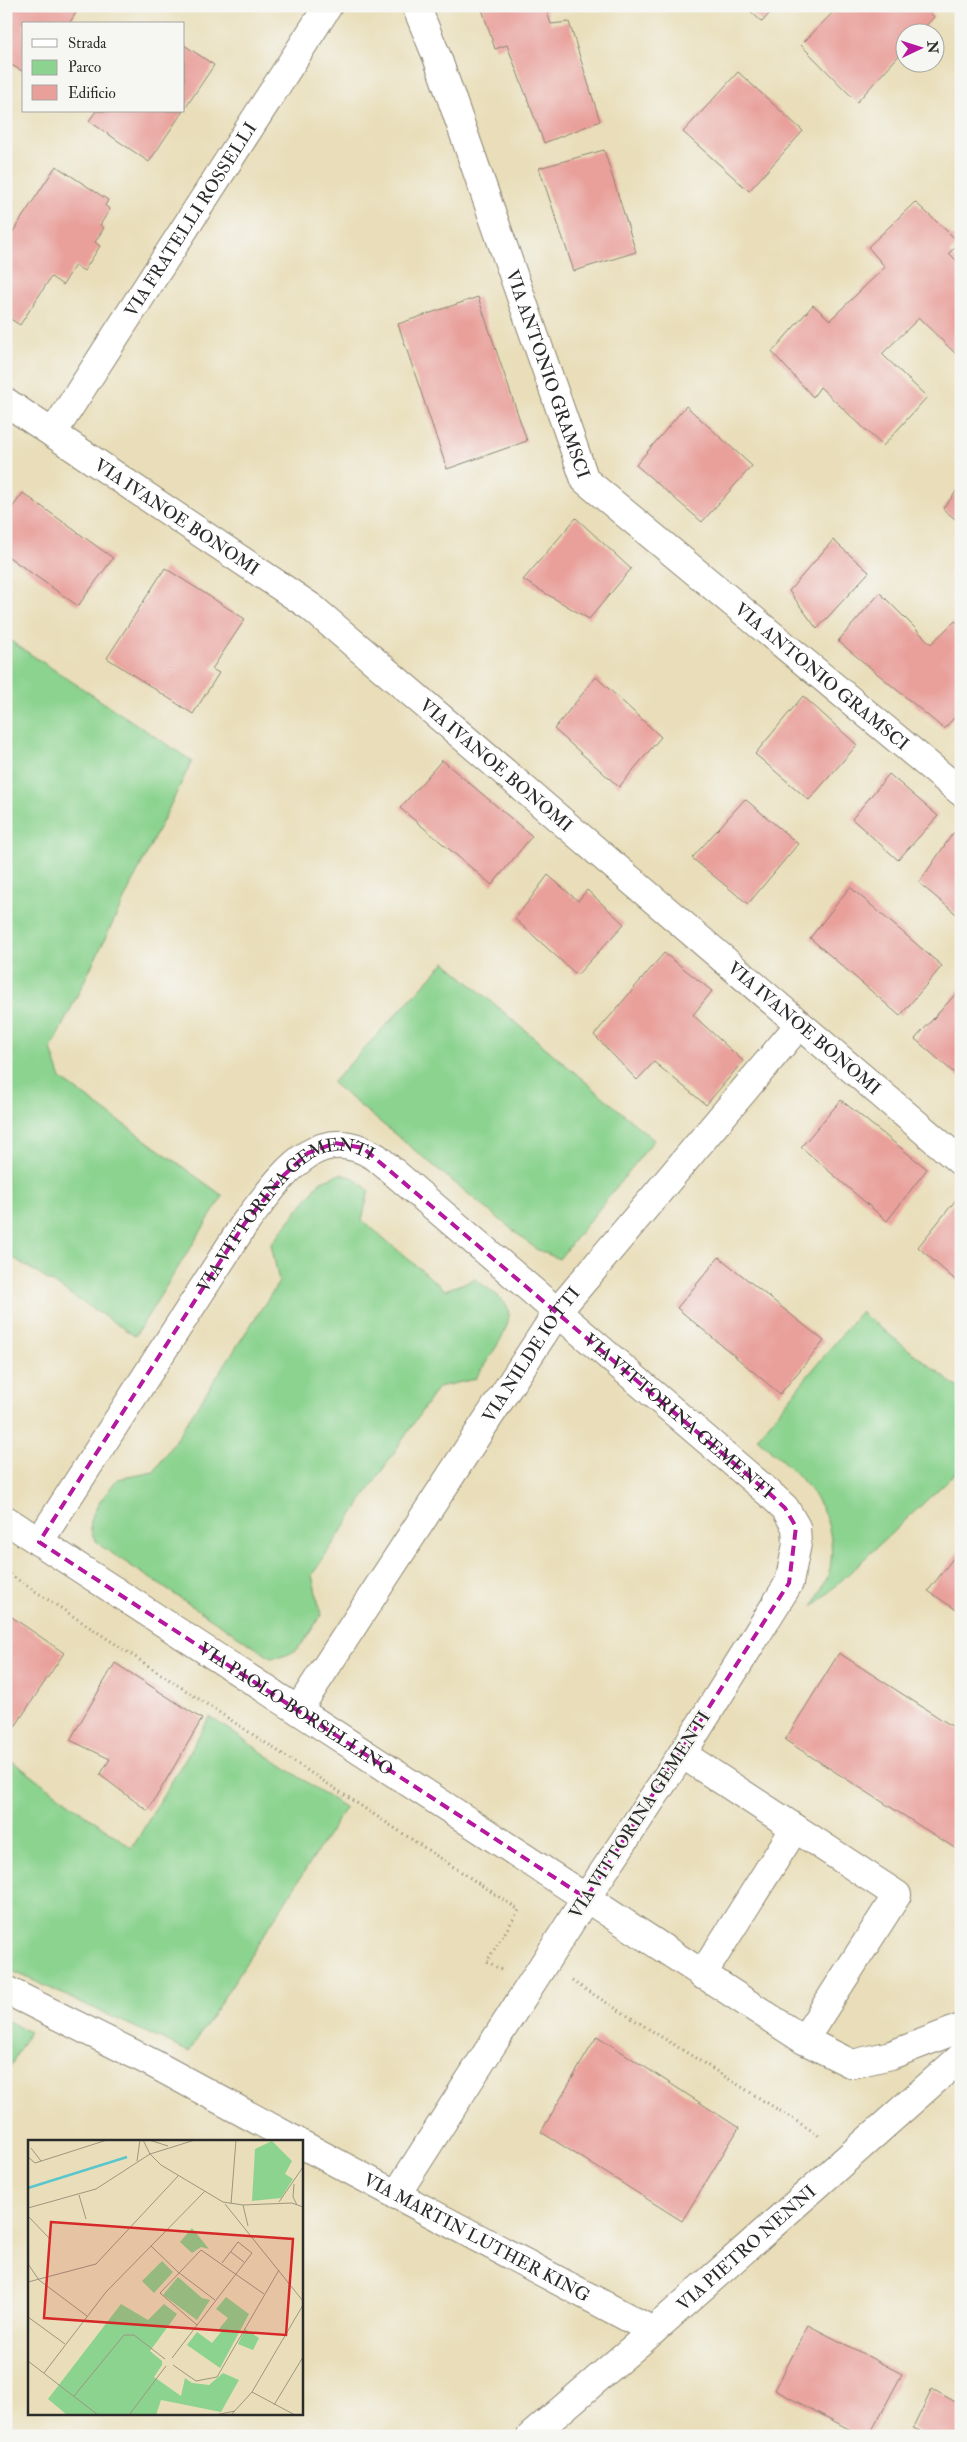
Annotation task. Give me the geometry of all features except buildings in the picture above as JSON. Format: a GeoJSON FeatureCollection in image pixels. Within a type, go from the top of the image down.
{"type":"FeatureCollection","features":[{"type":"Feature","properties":{"kind":"street","name":"VIA FRATELLI ROSSELLI"},"geometry":{"type":"LineString","coordinates":[[53,433],[328,6]]}},
{"type":"Feature","properties":{"kind":"street","name":"VIA ANTONIO GRAMSCI"},"geometry":{"type":"LineString","coordinates":[[416,6],[437,57],[585,480],[961,792]]}},
{"type":"Feature","properties":{"kind":"street","name":"VIA IVANOE BONOMI"},"geometry":{"type":"LineString","coordinates":[[6,402],[311,607],[961,1162]]}},
{"type":"Feature","properties":{"kind":"street","name":"VIA NILDE IOTTI"},"geometry":{"type":"LineString","coordinates":[[298,1710],[558,1311],[799,1025]]}},
{"type":"Feature","properties":{"kind":"street","name":"VIA VITTORINA GEMENTI"},"geometry":{"type":"LineString","coordinates":[[39,1542],[245,1224],[284,1175],[308,1153],[321,1146],[335,1143],[350,1144],[363,1148],[376,1157],[780,1503],[796,1527],[797,1544],[789,1584],[682,1754],[586,1898],[396,2195]]}},
{"type":"Feature","properties":{"kind":"street","name":"VIA PAOLO BORSELLINO"},"geometry":{"type":"LineString","coordinates":[[6,1520],[804,2040],[852,2064],[891,2055],[961,2028]]}},
{"type":"Feature","properties":{"kind":"street"},"geometry":{"type":"LineString","coordinates":[[682,1754],[897,1895],[804,2040]]}},
{"type":"Feature","properties":{"kind":"street"},"geometry":{"type":"LineString","coordinates":[[702,1975],[795,1828]]}},
{"type":"Feature","properties":{"kind":"street"},"geometry":{"type":"LineString","coordinates":[[6,1990],[154,2064],[294,2140]]}},
{"type":"Feature","properties":{"kind":"street","name":"VIA PIETRO NENNI"},"geometry":{"type":"LineString","coordinates":[[531,2436],[653,2331],[961,2057]]}},
{"type":"Feature","properties":{"kind":"street","name":"VIA MARTIN LUTHER KING"},"geometry":{"type":"LineString","coordinates":[[302,2145],[653,2331]]}},
{"type":"Feature","properties":{"kind":"path"},"geometry":{"type":"LineString","coordinates":[[6,1572],[518,1910],[488,1961],[529,1987]]}},
{"type":"Feature","properties":{"kind":"path"},"geometry":{"type":"LineString","coordinates":[[569,1979],[817,2134],[839,2165]]}},
{"type":"Feature","properties":{"kind":"highlighted area"},"geometry":{"type":"Polygon","coordinates":[[[335,1143],[363,1148],[785,1508],[796,1527],[789,1583],[586,1898],[39,1542],[245,1223],[284,1175],[308,1153],[335,1143]]]}},
{"type":"Feature","properties":{"kind":"green space"},"geometry":{"type":"Polygon","coordinates":[[[6,638],[192,761],[51,1049],[61,1079],[223,1196],[135,1336],[6,1253],[6,638]]]}},
{"type":"Feature","properties":{"kind":"green space"},"geometry":{"type":"Polygon","coordinates":[[[445,962],[654,1140],[559,1259],[536,1249],[332,1083],[445,962]]]}},
{"type":"Feature","properties":{"kind":"green space"},"geometry":{"type":"Polygon","coordinates":[[[340,1174],[352,1177],[369,1190],[362,1220],[445,1290],[475,1279],[501,1299],[507,1307],[509,1314],[504,1333],[475,1379],[438,1387],[312,1575],[321,1615],[306,1638],[296,1650],[289,1654],[271,1658],[101,1546],[94,1538],[91,1521],[94,1512],[117,1479],[154,1472],[279,1282],[271,1244],[321,1181],[340,1174]]]}},
{"type":"Feature","properties":{"kind":"green space"},"geometry":{"type":"Polygon","coordinates":[[[860,1312],[961,1390],[961,1468],[813,1607],[830,1568],[831,1546],[829,1527],[822,1509],[801,1479],[757,1438],[860,1312]]]}},
{"type":"Feature","properties":{"kind":"green space"},"geometry":{"type":"Polygon","coordinates":[[[210,1717],[345,1808],[189,2052],[6,1968],[6,1772],[13,1762],[132,1848],[210,1717]]]}},
{"type":"Feature","properties":{"kind":"green space"},"geometry":{"type":"Polygon","coordinates":[[[6,2020],[29,2032],[6,2074],[6,2020]]]}}]}
